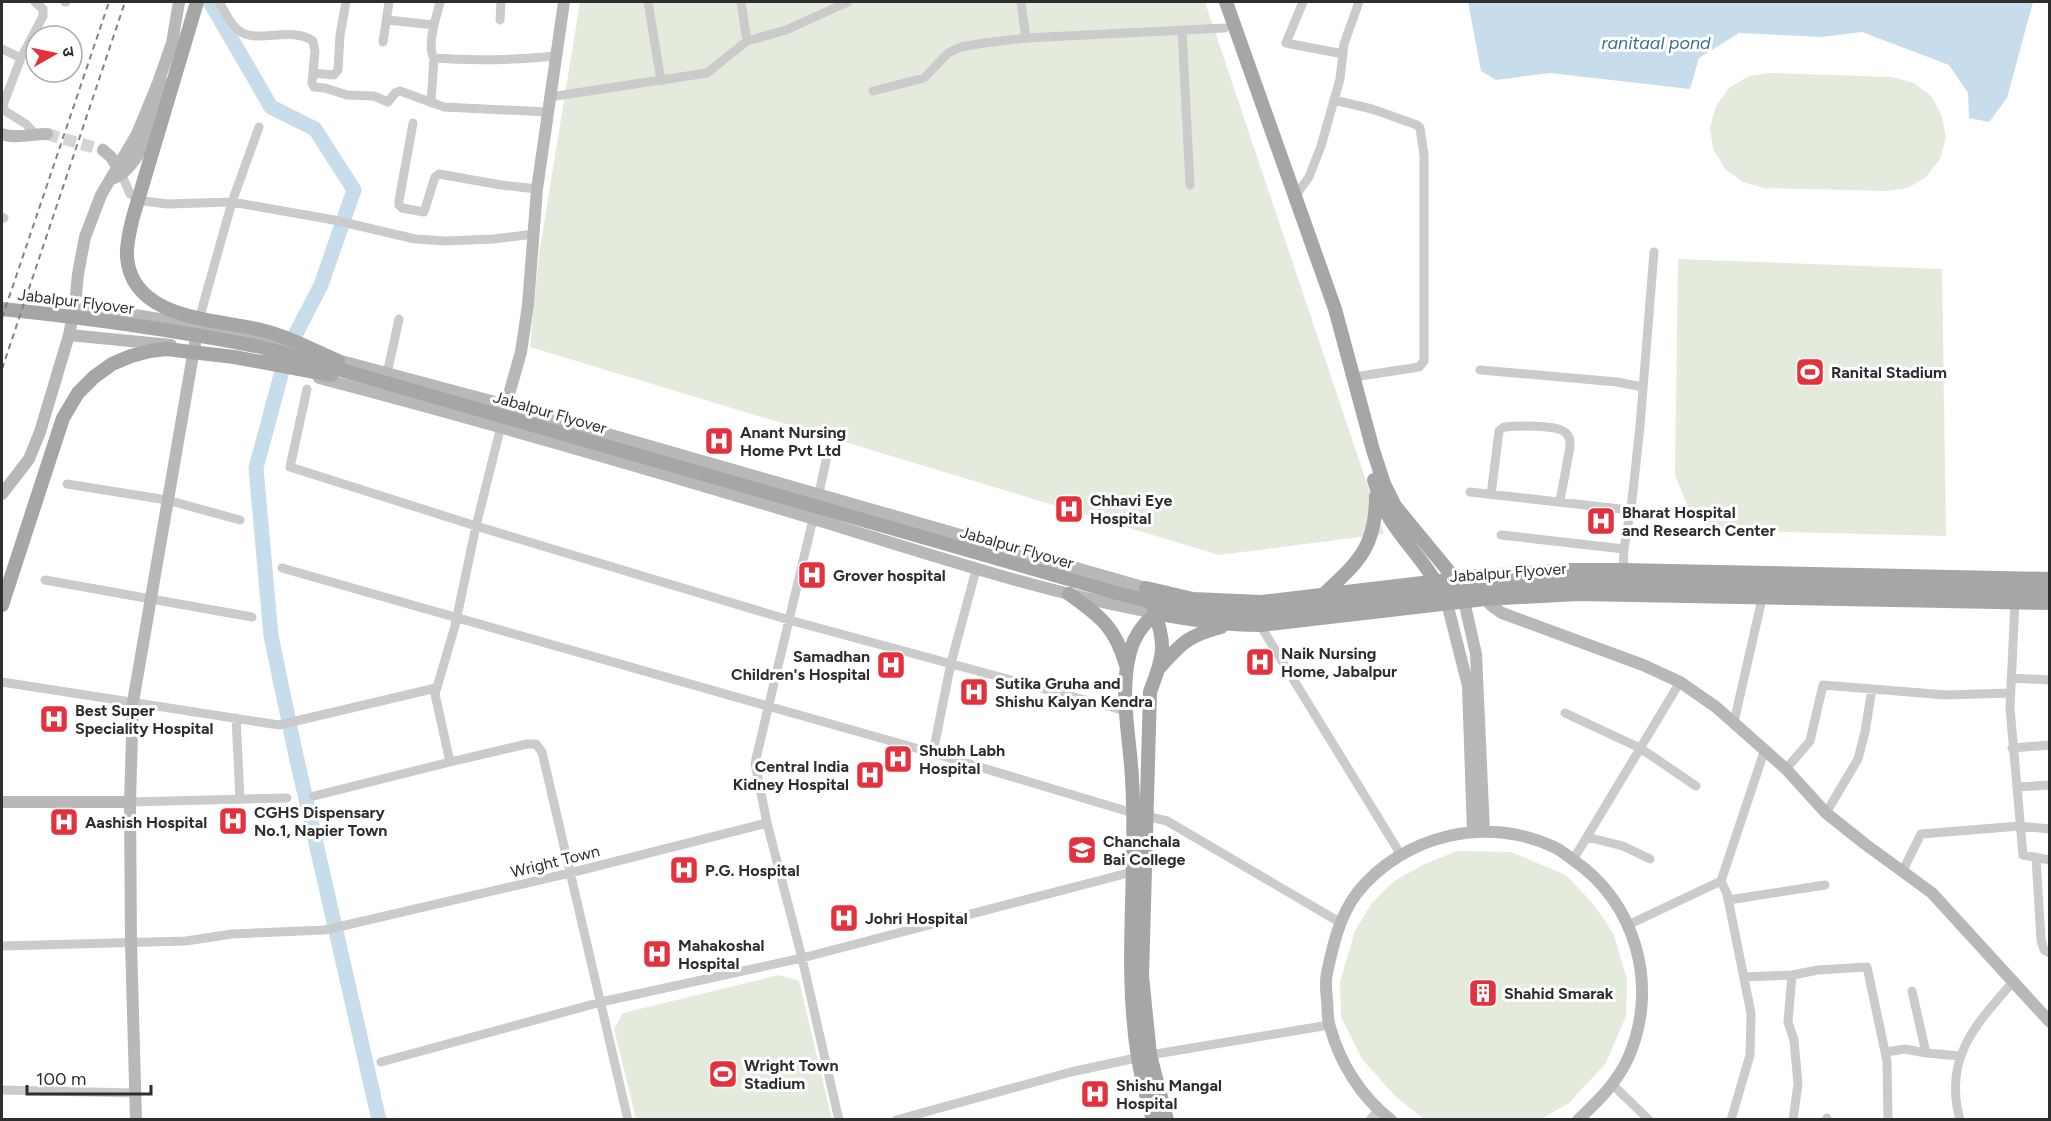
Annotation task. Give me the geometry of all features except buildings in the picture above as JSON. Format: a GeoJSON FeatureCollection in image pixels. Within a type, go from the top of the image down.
{"type":"FeatureCollection","features":[{"type":"Feature","properties":{"kind":"main road"},"geometry":{"type":"LineString","coordinates":[[196,2],[133,217],[127,245],[127,260],[133,277],[141,290],[168,310],[187,316],[265,331],[348,365],[358,375]]}},
{"type":"Feature","properties":{"kind":"main road"},"geometry":{"type":"LineString","coordinates":[[1216,2],[1324,303],[1382,504],[1448,603]]}},
{"type":"Feature","properties":{"kind":"main road"},"geometry":{"type":"LineString","coordinates":[[1226,2],[1335,309],[1384,484],[1395,506],[1455,579],[1464,601]]}},
{"type":"Feature","properties":{"kind":"main road","name":"Jabalpur Flyover"},"geometry":{"type":"LineString","coordinates":[[2,309],[196,334],[261,347],[1117,593],[1197,611],[1253,613],[1506,586],[1581,583],[2049,592]]}},
{"type":"Feature","properties":{"kind":"main road"},"geometry":{"type":"LineString","coordinates":[[2,605],[63,418],[78,393],[112,364],[131,356],[166,349],[234,357],[339,376],[358,375]]}},
{"type":"Feature","properties":{"kind":"main road"},"geometry":{"type":"LineString","coordinates":[[1323,595],[1352,568],[1367,547],[1376,517],[1376,485]]}},
{"type":"Feature","properties":{"kind":"main road"},"geometry":{"type":"LineString","coordinates":[[1146,588],[1179,597],[1219,602],[1261,602],[1481,576],[1572,570],[2049,579]]}},
{"type":"Feature","properties":{"kind":"main road"},"geometry":{"type":"LineString","coordinates":[[1947,601],[1948,578]]}},
{"type":"Feature","properties":{"kind":"main road"},"geometry":{"type":"LineString","coordinates":[[1146,588],[1161,628],[1164,644],[1159,668],[1150,692],[1140,815],[1139,871],[1131,978],[1153,1119]]}},
{"type":"Feature","properties":{"kind":"main road"},"geometry":{"type":"LineString","coordinates":[[1155,613],[1199,622],[1260,625],[1485,599],[1623,593],[1762,599],[2049,603]]}},
{"type":"Feature","properties":{"kind":"main road"},"geometry":{"type":"LineString","coordinates":[[1069,594],[1098,615],[1109,627],[1120,645],[1127,667]]}},
{"type":"Feature","properties":{"kind":"main road"},"geometry":{"type":"LineString","coordinates":[[1140,815],[1132,779],[1124,692],[1127,667],[1135,636],[1155,613],[1179,597]]}},
{"type":"Feature","properties":{"kind":"main road"},"geometry":{"type":"LineString","coordinates":[[1159,668],[1184,642],[1200,633],[1228,625]]}},
{"type":"Feature","properties":{"kind":"main road"},"geometry":{"type":"LineString","coordinates":[[1144,1056],[1167,1119]]}},
{"type":"Feature","properties":{"kind":"street"},"geometry":{"type":"LineString","coordinates":[[35,2],[44,11],[21,58],[3,105],[8,113],[41,134]]}},
{"type":"Feature","properties":{"kind":"street"},"geometry":{"type":"LineString","coordinates":[[2,494],[29,459],[35,446],[69,335],[85,237],[101,195],[117,173],[137,134],[158,83],[172,43],[179,2]]}},
{"type":"Feature","properties":{"kind":"street"},"geometry":{"type":"LineString","coordinates":[[117,173],[134,162],[144,142],[180,44],[185,2]]}},
{"type":"Feature","properties":{"kind":"street"},"geometry":{"type":"LineString","coordinates":[[219,2],[236,29],[246,35],[303,36],[313,41],[315,52],[312,83],[314,87],[325,88],[340,94],[374,96],[388,102],[395,93],[400,91],[444,107],[547,112]]}},
{"type":"Feature","properties":{"kind":"street"},"geometry":{"type":"LineString","coordinates":[[313,73],[334,75],[338,70],[340,35],[346,2]]}},
{"type":"Feature","properties":{"kind":"street"},"geometry":{"type":"LineString","coordinates":[[383,42],[389,2]]}},
{"type":"Feature","properties":{"kind":"street"},"geometry":{"type":"LineString","coordinates":[[431,103],[434,58],[431,52],[434,25],[440,2]]}},
{"type":"Feature","properties":{"kind":"street"},"geometry":{"type":"LineString","coordinates":[[500,20],[501,2]]}},
{"type":"Feature","properties":{"kind":"street"},"geometry":{"type":"LineString","coordinates":[[450,762],[435,693],[456,618],[476,526],[523,341],[537,189],[564,2]]}},
{"type":"Feature","properties":{"kind":"street"},"geometry":{"type":"LineString","coordinates":[[648,2],[661,81]]}},
{"type":"Feature","properties":{"kind":"street"},"geometry":{"type":"LineString","coordinates":[[741,2],[747,41]]}},
{"type":"Feature","properties":{"kind":"street"},"geometry":{"type":"LineString","coordinates":[[550,97],[707,73],[747,41],[786,30],[848,2]]}},
{"type":"Feature","properties":{"kind":"street"},"geometry":{"type":"LineString","coordinates":[[1021,2],[1026,38]]}},
{"type":"Feature","properties":{"kind":"street"},"geometry":{"type":"LineString","coordinates":[[1304,2],[1286,43],[1343,54]]}},
{"type":"Feature","properties":{"kind":"street"},"geometry":{"type":"LineString","coordinates":[[1294,198],[1309,177],[1321,146],[1335,100],[1344,44],[1359,2]]}},
{"type":"Feature","properties":{"kind":"street"},"geometry":{"type":"LineString","coordinates":[[387,21],[434,25]]}},
{"type":"Feature","properties":{"kind":"street"},"geometry":{"type":"LineString","coordinates":[[873,91],[924,78],[953,50],[984,43],[1026,38],[1225,28]]}},
{"type":"Feature","properties":{"kind":"street"},"geometry":{"type":"LineString","coordinates":[[1182,30],[1190,185]]}},
{"type":"Feature","properties":{"kind":"street"},"geometry":{"type":"LineString","coordinates":[[2,49],[21,58]]}},
{"type":"Feature","properties":{"kind":"street"},"geometry":{"type":"LineString","coordinates":[[434,58],[517,60],[556,56]]}},
{"type":"Feature","properties":{"kind":"street"},"geometry":{"type":"LineString","coordinates":[[1335,100],[1372,109],[1417,125],[1420,128],[1424,155],[1424,361],[1419,367],[1354,377]]}},
{"type":"Feature","properties":{"kind":"street"},"geometry":{"type":"LineString","coordinates":[[413,123],[399,201],[402,208],[424,212],[435,177],[439,174],[537,189]]}},
{"type":"Feature","properties":{"kind":"street"},"geometry":{"type":"LineString","coordinates":[[136,1119],[131,943],[130,802],[133,702],[193,347],[232,202],[259,126]]}},
{"type":"Feature","properties":{"kind":"street"},"geometry":{"type":"LineString","coordinates":[[2,134],[9,137],[41,134]]}},
{"type":"Feature","properties":{"kind":"street"},"geometry":{"type":"LineString","coordinates":[[103,150],[130,194],[143,201],[168,204],[232,202],[334,220],[415,239],[446,241],[534,234]]}},
{"type":"Feature","properties":{"kind":"street"},"geometry":{"type":"LineString","coordinates":[[1623,593],[1622,570],[1632,500],[1654,252]]}},
{"type":"Feature","properties":{"kind":"street"},"geometry":{"type":"LineString","coordinates":[[75,305],[198,326],[308,351],[506,405],[1146,588]]}},
{"type":"Feature","properties":{"kind":"street"},"geometry":{"type":"LineString","coordinates":[[387,374],[399,319]]}},
{"type":"Feature","properties":{"kind":"street"},"geometry":{"type":"LineString","coordinates":[[69,335],[193,347],[302,373],[501,426],[976,570],[1155,613]]}},
{"type":"Feature","properties":{"kind":"street"},"geometry":{"type":"LineString","coordinates":[[1480,370],[1617,382],[1643,387]]}},
{"type":"Feature","properties":{"kind":"street"},"geometry":{"type":"LineString","coordinates":[[306,389],[290,467],[476,526],[789,620],[1126,711]]}},
{"type":"Feature","properties":{"kind":"street"},"geometry":{"type":"LineString","coordinates":[[1491,495],[1499,431],[1504,427],[1555,428],[1563,431],[1570,439],[1560,501]]}},
{"type":"Feature","properties":{"kind":"street"},"geometry":{"type":"LineString","coordinates":[[828,451],[820,494],[812,519],[755,763],[767,823],[802,958],[839,1119]]}},
{"type":"Feature","properties":{"kind":"street"},"geometry":{"type":"LineString","coordinates":[[67,484],[167,500],[240,520]]}},
{"type":"Feature","properties":{"kind":"street"},"geometry":{"type":"LineString","coordinates":[[1470,492],[1629,510]]}},
{"type":"Feature","properties":{"kind":"street"},"geometry":{"type":"LineString","coordinates":[[1501,535],[1624,549]]}},
{"type":"Feature","properties":{"kind":"street"},"geometry":{"type":"LineString","coordinates":[[282,567],[1167,821],[1341,923]]}},
{"type":"Feature","properties":{"kind":"street"},"geometry":{"type":"LineString","coordinates":[[933,753],[951,663],[976,570]]}},
{"type":"Feature","properties":{"kind":"street"},"geometry":{"type":"LineString","coordinates":[[1481,576],[1485,599],[1502,613],[1643,665],[1680,682],[1716,707],[1786,769],[1826,813],[1932,893],[2049,1022]]}},
{"type":"Feature","properties":{"kind":"street"},"geometry":{"type":"LineString","coordinates":[[45,580],[252,617]]}},
{"type":"Feature","properties":{"kind":"street"},"geometry":{"type":"LineString","coordinates":[[1734,722],[1762,599]]}},
{"type":"Feature","properties":{"kind":"street"},"geometry":{"type":"LineString","coordinates":[[1464,601],[1476,654],[1478,832]]}},
{"type":"Feature","properties":{"kind":"street"},"geometry":{"type":"LineString","coordinates":[[2015,602],[2010,693],[2012,748],[2023,855],[2049,860]]}},
{"type":"Feature","properties":{"kind":"street"},"geometry":{"type":"LineString","coordinates":[[1448,603],[1468,686],[1478,832]]}},
{"type":"Feature","properties":{"kind":"street"},"geometry":{"type":"LineString","coordinates":[[1260,625],[1401,855]]}},
{"type":"Feature","properties":{"kind":"street"},"geometry":{"type":"LineString","coordinates":[[2011,678],[2049,680]]}},
{"type":"Feature","properties":{"kind":"street"},"geometry":{"type":"LineString","coordinates":[[2,682],[279,725],[305,721],[436,688]]}},
{"type":"Feature","properties":{"kind":"street"},"geometry":{"type":"LineString","coordinates":[[1573,860],[1680,682]]}},
{"type":"Feature","properties":{"kind":"street"},"geometry":{"type":"LineString","coordinates":[[1786,769],[1810,741],[1823,685],[1966,696],[2010,693]]}},
{"type":"Feature","properties":{"kind":"street"},"geometry":{"type":"LineString","coordinates":[[1826,813],[1858,759],[1872,689]]}},
{"type":"Feature","properties":{"kind":"street"},"geometry":{"type":"LineString","coordinates":[[1564,713],[1640,748],[1696,786]]}},
{"type":"Feature","properties":{"kind":"street"},"geometry":{"type":"LineString","coordinates":[[236,718],[240,799]]}},
{"type":"Feature","properties":{"kind":"street"},"geometry":{"type":"LineString","coordinates":[[314,796],[450,762],[527,744],[536,744],[542,752],[628,1119]]}},
{"type":"Feature","properties":{"kind":"street"},"geometry":{"type":"LineString","coordinates":[[2012,748],[2049,745]]}},
{"type":"Feature","properties":{"kind":"street"},"geometry":{"type":"LineString","coordinates":[[1731,1119],[1750,1055],[1751,1012],[1728,900],[1721,881],[1765,749]]}},
{"type":"Feature","properties":{"kind":"street"},"geometry":{"type":"LineString","coordinates":[[2017,787],[2049,785]]}},
{"type":"Feature","properties":{"kind":"street"},"geometry":{"type":"LineString","coordinates":[[2,802],[287,798]]}},
{"type":"Feature","properties":{"kind":"street","name":"Wright Town"},"geometry":{"type":"LineString","coordinates":[[2,946],[186,941],[232,934],[325,930],[570,873],[767,823]]}},
{"type":"Feature","properties":{"kind":"street"},"geometry":{"type":"LineString","coordinates":[[1902,872],[1921,834],[2020,826],[2049,829]]}},
{"type":"Feature","properties":{"kind":"street"},"geometry":{"type":"LineString","coordinates":[[1391,1119],[1374,1115],[1347,1071],[1329,1025],[1325,979],[1335,934],[1357,894],[1390,861],[1430,840],[1478,832],[1516,834],[1554,847],[1588,870],[1616,901],[1634,937],[1642,977],[1641,1018],[1629,1057],[1607,1092],[1578,1119]]}},
{"type":"Feature","properties":{"kind":"street"},"geometry":{"type":"LineString","coordinates":[[1587,837],[1623,846],[1650,859]]}},
{"type":"Feature","properties":{"kind":"street"},"geometry":{"type":"LineString","coordinates":[[2036,857],[2041,940],[2044,950],[2049,953]]}},
{"type":"Feature","properties":{"kind":"street"},"geometry":{"type":"LineString","coordinates":[[381,1062],[601,1002],[802,958],[1139,871]]}},
{"type":"Feature","properties":{"kind":"street"},"geometry":{"type":"LineString","coordinates":[[1628,925],[1721,881]]}},
{"type":"Feature","properties":{"kind":"street"},"geometry":{"type":"LineString","coordinates":[[1728,900],[1825,885]]}},
{"type":"Feature","properties":{"kind":"street"},"geometry":{"type":"LineString","coordinates":[[1744,977],[1792,975],[1818,970],[1867,967],[1886,1052],[1887,1119]]}},
{"type":"Feature","properties":{"kind":"street"},"geometry":{"type":"LineString","coordinates":[[1792,975],[1788,1022],[1794,1040],[1798,1084],[1793,1119]]}},
{"type":"Feature","properties":{"kind":"street"},"geometry":{"type":"LineString","coordinates":[[1960,1119],[1955,1083],[1960,1056],[1975,1026],[2012,983]]}},
{"type":"Feature","properties":{"kind":"street"},"geometry":{"type":"LineString","coordinates":[[1912,991],[1926,1053]]}},
{"type":"Feature","properties":{"kind":"street"},"geometry":{"type":"LineString","coordinates":[[896,1119],[1071,1072],[1144,1056],[1329,1025]]}},
{"type":"Feature","properties":{"kind":"street"},"geometry":{"type":"LineString","coordinates":[[1886,1052],[1905,1049],[1960,1056]]}},
{"type":"Feature","properties":{"kind":"street"},"geometry":{"type":"LineString","coordinates":[[1612,1084],[1649,1119]]}},
{"type":"Feature","properties":{"kind":"street"},"geometry":{"type":"LineString","coordinates":[[2,1090],[136,1093]]}},
{"type":"Feature","properties":{"kind":"green space"},"geometry":{"type":"Polygon","coordinates":[[[580,2],[1205,2],[1384,534],[1219,555],[530,347],[539,254],[580,2]]]}},
{"type":"Feature","properties":{"kind":"green space"},"geometry":{"type":"Polygon","coordinates":[[[1770,73],[1892,77],[1914,83],[1931,96],[1942,116],[1946,138],[1940,159],[1926,177],[1908,188],[1886,191],[1764,188],[1743,182],[1725,169],[1713,149],[1710,128],[1716,106],[1729,88],[1749,76],[1770,73]]]}},
{"type":"Feature","properties":{"kind":"green space","name":"Ranital Stadium"},"geometry":{"type":"Polygon","coordinates":[[[1678,259],[1942,269],[1946,536],[1713,530],[1690,512],[1675,475],[1678,259]]]}},
{"type":"Feature","properties":{"kind":"green space"},"geometry":{"type":"Polygon","coordinates":[[[1457,851],[1511,852],[1566,875],[1595,906],[1614,935],[1627,979],[1626,1016],[1606,1063],[1569,1103],[1541,1119],[1424,1119],[1396,1097],[1362,1059],[1341,1017],[1340,983],[1355,931],[1371,904],[1394,881],[1425,864],[1457,851]]]}},
{"type":"Feature","properties":{"kind":"green space","name":"Wright Town Stadium"},"geometry":{"type":"Polygon","coordinates":[[[779,975],[799,981],[832,1119],[636,1119],[614,1029],[623,1013],[779,975]]]}},
{"type":"Feature","properties":{"kind":"water","name":"ranitaal pond"},"geometry":{"type":"Polygon","coordinates":[[[1468,2],[2033,2],[2007,98],[1989,122],[1969,118],[1968,93],[1949,65],[1862,32],[1822,37],[1739,33],[1699,58],[1690,89],[1550,73],[1496,80],[1481,71],[1468,2]]]}},
{"type":"Feature","properties":{"kind":"waterway"},"geometry":{"type":"LineString","coordinates":[[210,2],[271,107],[315,129],[354,190],[321,285],[288,349],[256,468],[271,636],[379,1120]]}},
{"type":"Feature","properties":{"kind":"tunnel"},"geometry":{"type":"LineString","coordinates":[[47,134],[103,150]]}},
{"type":"Feature","properties":{"kind":"railway"},"geometry":{"type":"LineString","coordinates":[[2,318],[109,2]]}},
{"type":"Feature","properties":{"kind":"railway"},"geometry":{"type":"LineString","coordinates":[[2,369],[125,2]]}},
{"type":"Feature","properties":{"kind":"place","name":"Ranital Stadium"},"geometry":{"type":"Point","coordinates":[1810,372]}},
{"type":"Feature","properties":{"kind":"place","name":"Anant Nursing Home Pvt Ltd"},"geometry":{"type":"Point","coordinates":[719,441]}},
{"type":"Feature","properties":{"kind":"place","name":"Chhavi Eye Hospital"},"geometry":{"type":"Point","coordinates":[1069,509]}},
{"type":"Feature","properties":{"kind":"place","name":"Bharat Hospital and Research Center"},"geometry":{"type":"Point","coordinates":[1601,521]}},
{"type":"Feature","properties":{"kind":"place","name":"Grover hospital"},"geometry":{"type":"Point","coordinates":[812,575]}},
{"type":"Feature","properties":{"kind":"place","name":"Naik Nursing Home, Jabalpur"},"geometry":{"type":"Point","coordinates":[1260,662]}},
{"type":"Feature","properties":{"kind":"place","name":"Samadhan Children's Hospital"},"geometry":{"type":"Point","coordinates":[891,665]}},
{"type":"Feature","properties":{"kind":"place","name":"Sutika Gruha and Shishu Kalyan Kendra"},"geometry":{"type":"Point","coordinates":[974,692]}},
{"type":"Feature","properties":{"kind":"place","name":"Best Super Speciality Hospital"},"geometry":{"type":"Point","coordinates":[54,719]}},
{"type":"Feature","properties":{"kind":"place","name":"Shubh Labh Hospital"},"geometry":{"type":"Point","coordinates":[898,759]}},
{"type":"Feature","properties":{"kind":"place","name":"Central India Kidney Hospital"},"geometry":{"type":"Point","coordinates":[870,775]}},
{"type":"Feature","properties":{"kind":"place","name":"CGHS Dispensary No.1, Napier Town"},"geometry":{"type":"Point","coordinates":[233,821]}},
{"type":"Feature","properties":{"kind":"place","name":"Aashish Hospital"},"geometry":{"type":"Point","coordinates":[64,822]}},
{"type":"Feature","properties":{"kind":"place","name":"Chanchala Bai College"},"geometry":{"type":"Point","coordinates":[1082,850]}},
{"type":"Feature","properties":{"kind":"place","name":"P.G. Hospital"},"geometry":{"type":"Point","coordinates":[684,870]}},
{"type":"Feature","properties":{"kind":"place","name":"Johri Hospital"},"geometry":{"type":"Point","coordinates":[844,918]}},
{"type":"Feature","properties":{"kind":"place","name":"Mahakoshal Hospital"},"geometry":{"type":"Point","coordinates":[657,954]}},
{"type":"Feature","properties":{"kind":"place","name":"Shahid Smarak"},"geometry":{"type":"Point","coordinates":[1483,993]}},
{"type":"Feature","properties":{"kind":"place","name":"Wright Town Stadium"},"geometry":{"type":"Point","coordinates":[723,1074]}},
{"type":"Feature","properties":{"kind":"place","name":"Shishu Mangal Hospital"},"geometry":{"type":"Point","coordinates":[1095,1094]}}]}
